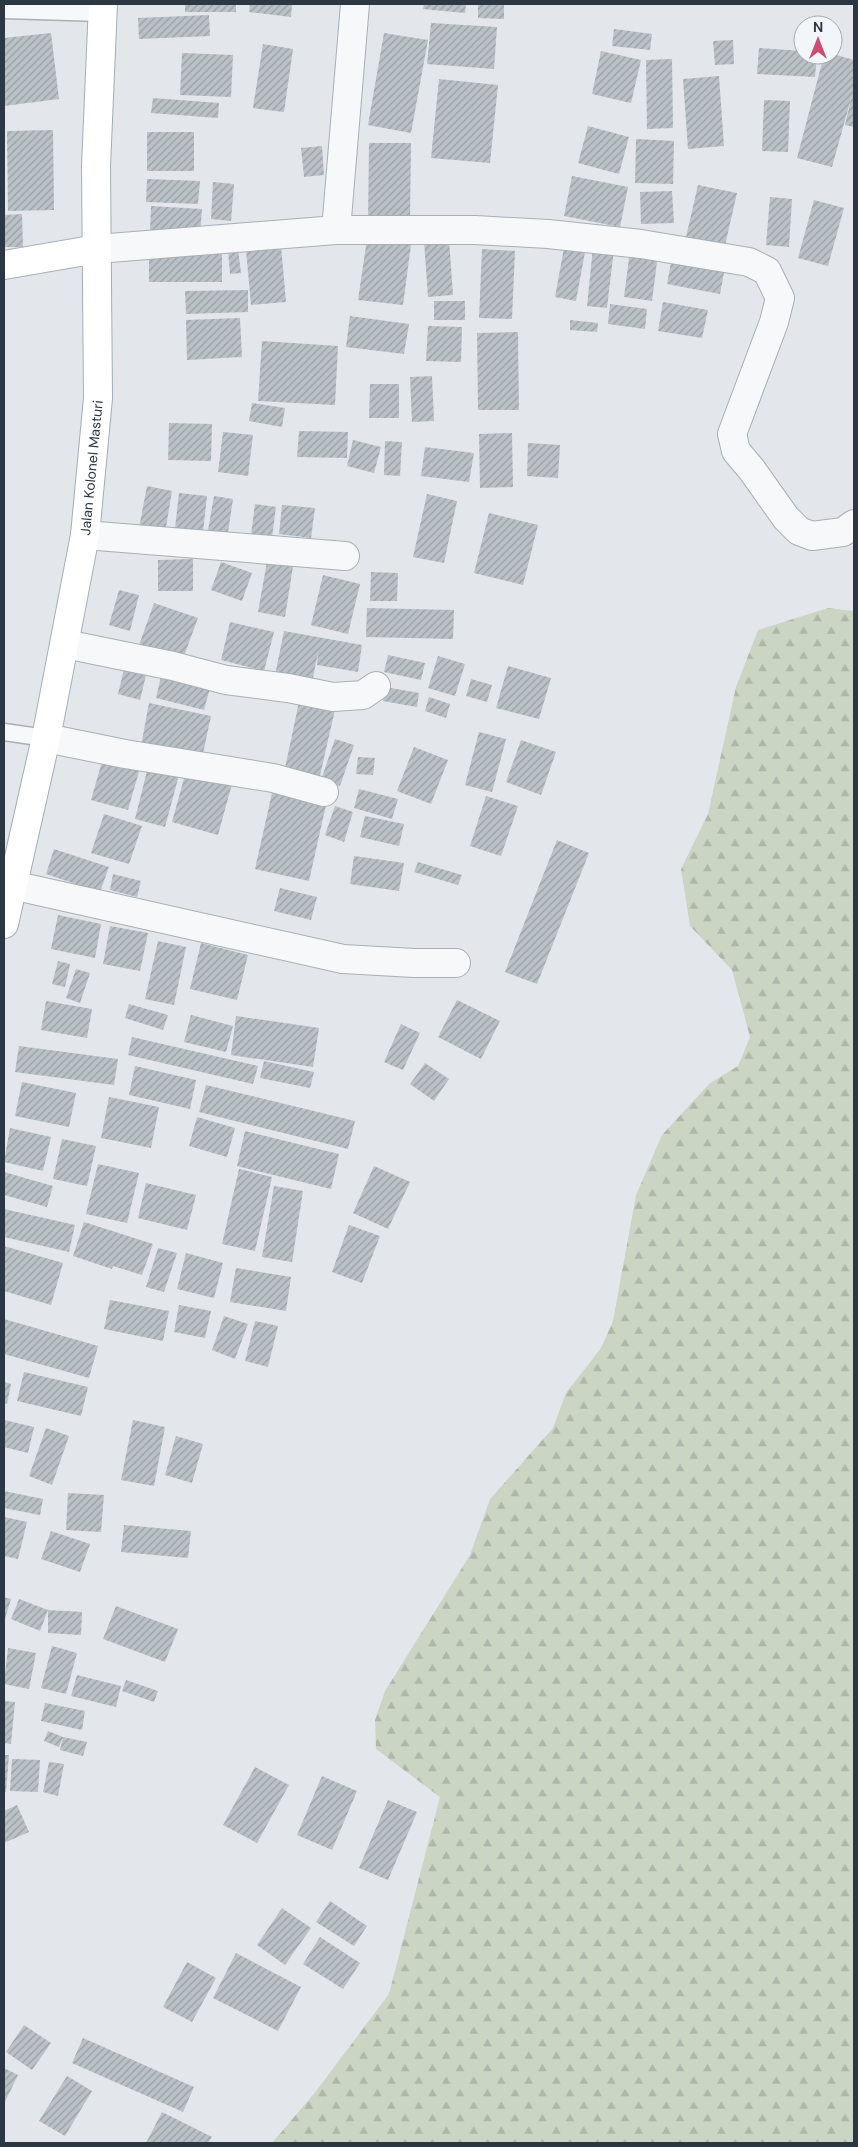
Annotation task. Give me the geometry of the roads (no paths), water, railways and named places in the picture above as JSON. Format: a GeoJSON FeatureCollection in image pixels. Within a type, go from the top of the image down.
{"type":"FeatureCollection","features":[{"type":"Feature","properties":{"kind":"main road","name":"Jalan Kolonel Masturi"},"geometry":{"type":"LineString","coordinates":[[4,924],[46,738],[85,535],[98,398],[96,166],[103,8]]}},
{"type":"Feature","properties":{"kind":"main road"},"geometry":{"type":"LineString","coordinates":[[4,265],[97,249]]}},
{"type":"Feature","properties":{"kind":"street"},"geometry":{"type":"LineString","coordinates":[[336,230],[355,4]]}},
{"type":"Feature","properties":{"kind":"street"},"geometry":{"type":"LineString","coordinates":[[97,249],[336,230],[475,230],[548,234],[676,249],[749,262],[767,271],[780,298],[774,322],[732,434],[736,451],[786,518],[799,531],[812,536],[843,532],[854,524]]}},
{"type":"Feature","properties":{"kind":"street"},"geometry":{"type":"LineString","coordinates":[[85,535],[345,556]]}},
{"type":"Feature","properties":{"kind":"street"},"geometry":{"type":"LineString","coordinates":[[65,644],[173,666],[226,680],[288,688],[333,697],[363,695],[376,686]]}},
{"type":"Feature","properties":{"kind":"street"},"geometry":{"type":"LineString","coordinates":[[46,738],[125,754],[273,778],[324,792]]}},
{"type":"Feature","properties":{"kind":"street"},"geometry":{"type":"LineString","coordinates":[[12,885],[342,960],[456,963]]}},
{"type":"Feature","properties":{"kind":"lane"},"geometry":{"type":"LineString","coordinates":[[4,10],[103,8]]}},
{"type":"Feature","properties":{"kind":"lane"},"geometry":{"type":"LineString","coordinates":[[4,732],[46,738]]}}]}
